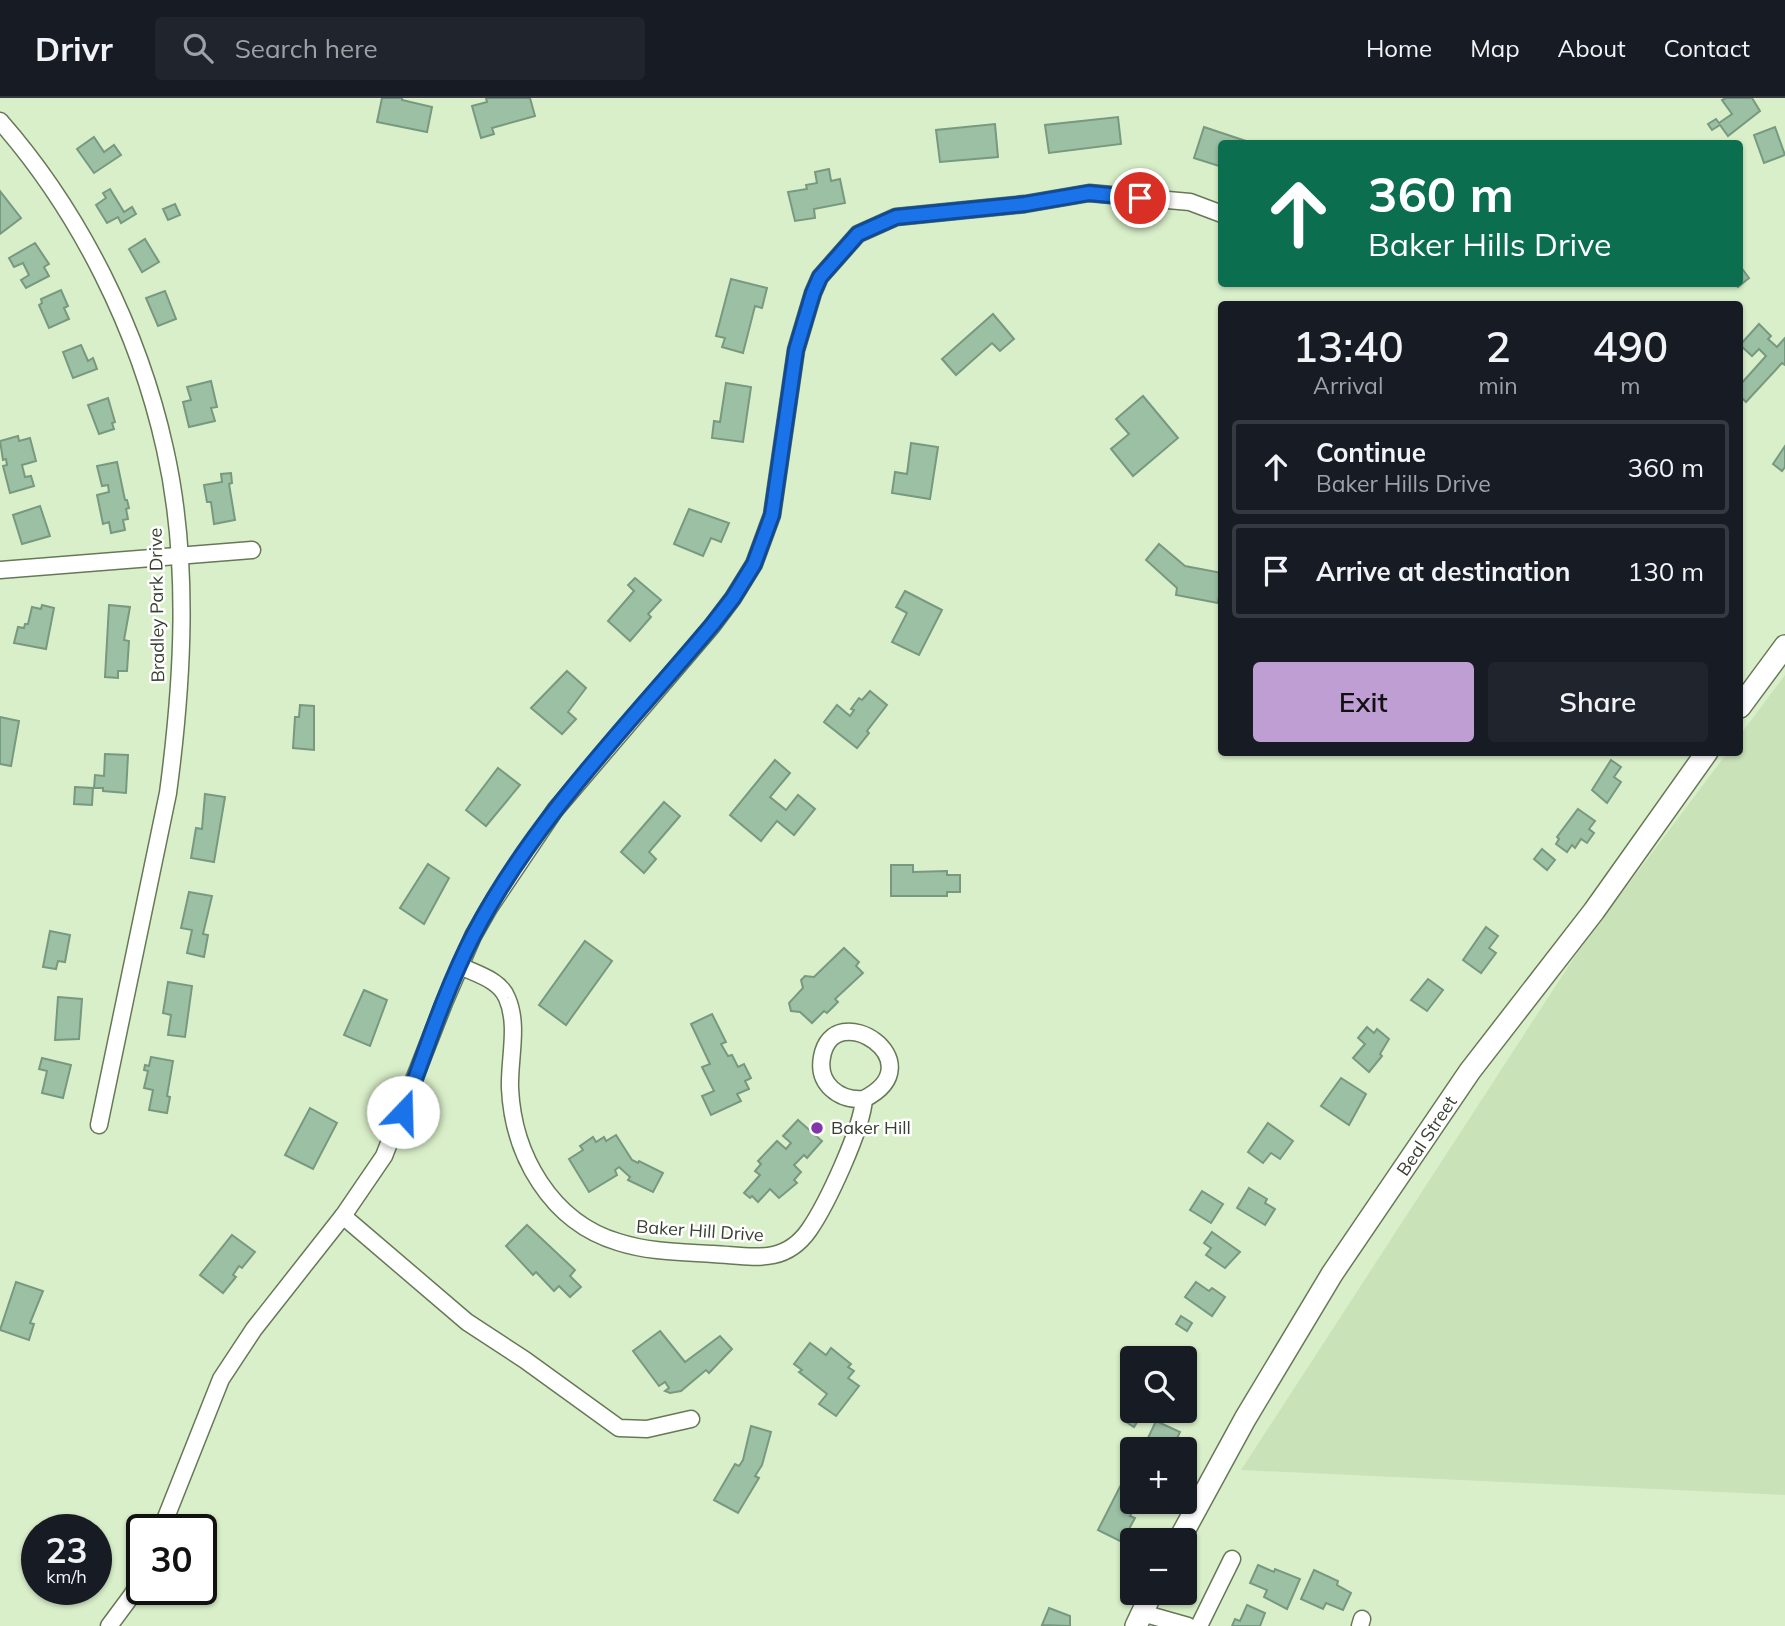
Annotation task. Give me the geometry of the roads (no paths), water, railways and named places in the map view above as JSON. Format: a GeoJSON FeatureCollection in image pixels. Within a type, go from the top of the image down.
{"type":"FeatureCollection","features":[{"type":"Feature","properties":{"kind":"street","name":"Bradley Park Drive"},"geometry":{"type":"LineString","coordinates":[[0,121],[19,143],[70,219],[115,301],[135,349],[165,450],[178,555],[179,676],[168,793],[99,1125]]}},
{"type":"Feature","properties":{"kind":"street"},"geometry":{"type":"LineString","coordinates":[[167,1514],[221,1379],[254,1329],[373,1175],[389,1146],[460,966],[489,908],[555,810],[712,625],[754,564],[767,531],[777,488],[796,350],[804,317],[820,277],[858,234],[896,217],[1025,204],[1089,193],[1190,202],[1218,212]]}},
{"type":"Feature","properties":{"kind":"street"},"geometry":{"type":"LineString","coordinates":[[0,570],[252,550]]}},
{"type":"Feature","properties":{"kind":"street"},"geometry":{"type":"LineString","coordinates":[[1743,703],[1785,646]]}},
{"type":"Feature","properties":{"kind":"street","name":"Beal Street"},"geometry":{"type":"LineString","coordinates":[[1186,1528],[1245,1419],[1332,1274],[1471,1071],[1594,911],[1704,756]]}},
{"type":"Feature","properties":{"kind":"street","name":"Baker Hill Drive"},"geometry":{"type":"LineString","coordinates":[[460,966],[489,979],[501,988],[507,997],[512,1028],[510,1086],[513,1117],[519,1143],[533,1172],[546,1193],[571,1218],[597,1234],[618,1242],[650,1250],[765,1257],[784,1253],[797,1245],[816,1219],[860,1124],[864,1098]]}},
{"type":"Feature","properties":{"kind":"street"},"geometry":{"type":"LineString","coordinates":[[848,1032],[868,1033],[887,1052],[889,1068],[885,1081],[876,1093],[864,1098],[843,1098],[830,1089],[821,1069],[822,1054],[827,1045],[848,1032]]}},
{"type":"Feature","properties":{"kind":"street"},"geometry":{"type":"LineString","coordinates":[[343,1216],[467,1322],[619,1428],[647,1429],[691,1419]]}},
{"type":"Feature","properties":{"kind":"street"},"geometry":{"type":"LineString","coordinates":[[1199,1626],[1231,1559]]}},
{"type":"Feature","properties":{"kind":"street"},"geometry":{"type":"LineString","coordinates":[[109,1626],[126,1603]]}},
{"type":"Feature","properties":{"kind":"street"},"geometry":{"type":"LineString","coordinates":[[1139,1619],[1188,1626]]}},
{"type":"Feature","properties":{"kind":"place","name":"Baker Hill"},"geometry":{"type":"Point","coordinates":[817,1128]}}]}
